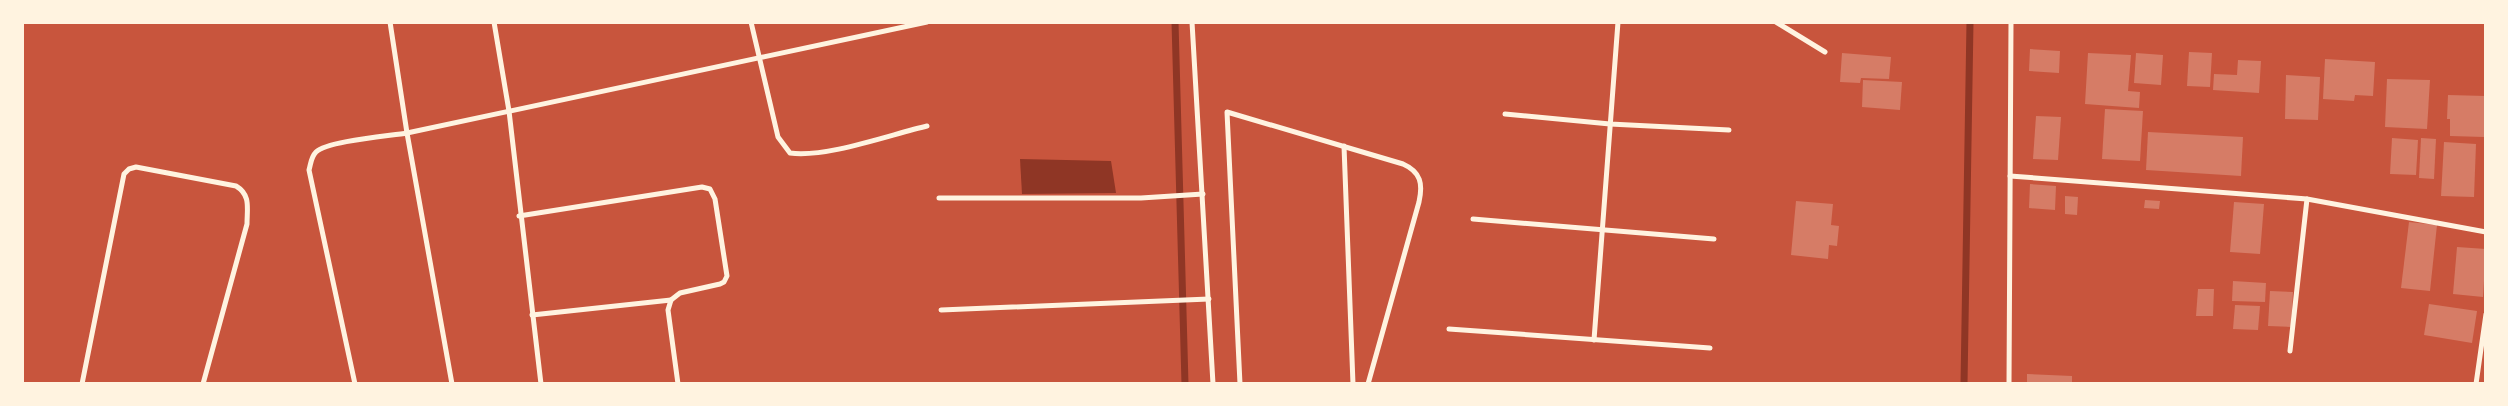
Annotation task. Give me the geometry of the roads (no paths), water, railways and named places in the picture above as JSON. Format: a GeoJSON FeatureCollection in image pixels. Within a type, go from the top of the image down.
{"type":"FeatureCollection","features":[{"type":"Feature","properties":{"kind":"street"},"geometry":{"type":"LineString","coordinates":[[390,22],[407,133],[452,384]]}},
{"type":"Feature","properties":{"kind":"street"},"geometry":{"type":"LineString","coordinates":[[494,22],[509,111],[519,216],[541,384]]}},
{"type":"Feature","properties":{"kind":"street"},"geometry":{"type":"LineString","coordinates":[[751,22],[778,137],[790,153],[805,155],[926,126]]}},
{"type":"Feature","properties":{"kind":"street"},"geometry":{"type":"LineString","coordinates":[[355,384],[309,170],[312,158],[318,150],[334,145],[407,133],[926,22]]}},
{"type":"Feature","properties":{"kind":"street"},"geometry":{"type":"LineString","coordinates":[[1192,22],[1209,299],[1212,384]]}},
{"type":"Feature","properties":{"kind":"street"},"geometry":{"type":"LineString","coordinates":[[1594,340],[1618,22]]}},
{"type":"Feature","properties":{"kind":"street"},"geometry":{"type":"LineString","coordinates":[[1776,22],[1825,52]]}},
{"type":"Feature","properties":{"kind":"street"},"geometry":{"type":"LineString","coordinates":[[2009,384],[2011,22]]}},
{"type":"Feature","properties":{"kind":"street"},"geometry":{"type":"LineString","coordinates":[[1240,384],[1227,112],[1412,168],[1421,181],[1419,202],[1368,384]]}},
{"type":"Feature","properties":{"kind":"street"},"geometry":{"type":"LineString","coordinates":[[1505,114],[1610,124],[1729,130]]}},
{"type":"Feature","properties":{"kind":"street"},"geometry":{"type":"LineString","coordinates":[[1344,146],[1353,384]]}},
{"type":"Feature","properties":{"kind":"street"},"geometry":{"type":"LineString","coordinates":[[82,384],[122,181],[126,171],[136,167],[236,186],[246,193],[248,199],[247,224],[203,384]]}},
{"type":"Feature","properties":{"kind":"street"},"geometry":{"type":"LineString","coordinates":[[2010,176],[2307,199],[2486,232]]}},
{"type":"Feature","properties":{"kind":"street"},"geometry":{"type":"LineString","coordinates":[[519,216],[702,187],[710,189],[715,199],[728,271],[726,280],[720,284],[680,294],[671,300],[532,315]]}},
{"type":"Feature","properties":{"kind":"street"},"geometry":{"type":"LineString","coordinates":[[939,198],[1141,198],[1203,194]]}},
{"type":"Feature","properties":{"kind":"street"},"geometry":{"type":"LineString","coordinates":[[2290,351],[2307,199]]}},
{"type":"Feature","properties":{"kind":"street"},"geometry":{"type":"LineString","coordinates":[[1473,220],[1714,239]]}},
{"type":"Feature","properties":{"kind":"street"},"geometry":{"type":"LineString","coordinates":[[941,310],[1209,299]]}},
{"type":"Feature","properties":{"kind":"street"},"geometry":{"type":"LineString","coordinates":[[671,300],[668,310],[678,384]]}},
{"type":"Feature","properties":{"kind":"street"},"geometry":{"type":"LineString","coordinates":[[2476,384],[2486,314]]}},
{"type":"Feature","properties":{"kind":"street"},"geometry":{"type":"LineString","coordinates":[[1449,329],[1710,348]]}},
{"type":"Feature","properties":{"kind":"waterway"},"geometry":{"type":"LineString","coordinates":[[1175,22],[1185,384]]}},
{"type":"Feature","properties":{"kind":"waterway"},"geometry":{"type":"LineString","coordinates":[[1964,384],[1970,22]]}}]}
